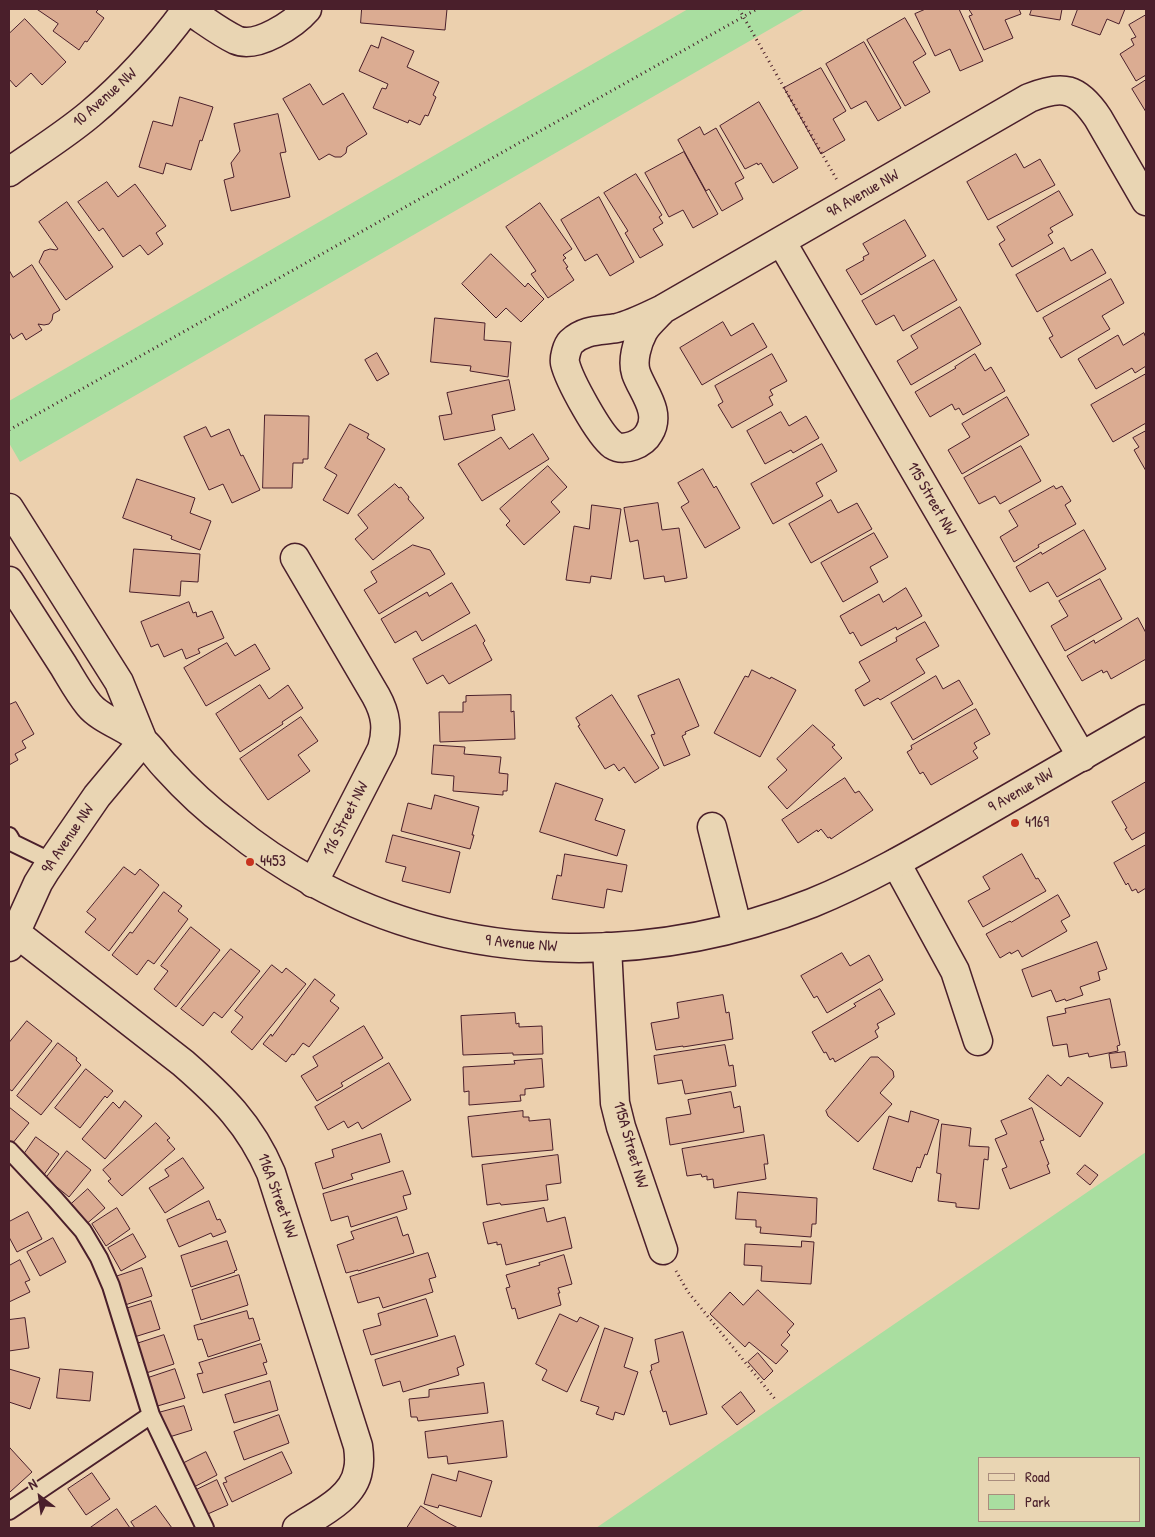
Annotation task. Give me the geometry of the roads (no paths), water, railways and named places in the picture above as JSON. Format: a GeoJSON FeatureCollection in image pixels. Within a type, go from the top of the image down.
{"type":"FeatureCollection","features":[{"type":"Feature","properties":{"kind":"street","name":"10 Avenue NW"},"geometry":{"type":"LineString","coordinates":[[9,172],[74,126],[119,88],[142,64],[187,9],[238,41],[259,41],[300,17],[307,9]]}},
{"type":"Feature","properties":{"kind":"street","name":"9A Avenue NW"},"geometry":{"type":"LineString","coordinates":[[663,309],[643,331],[635,356],[635,372],[651,403],[654,420],[650,433],[640,443],[626,448],[614,446],[603,435],[572,382],[565,361],[569,344],[581,334],[594,330],[617,328],[663,309],[1029,98],[1052,90],[1068,91],[1074,93],[1090,106],[1146,201]]}},
{"type":"Feature","properties":{"kind":"street","name":"115 Street NW"},"geometry":{"type":"LineString","coordinates":[[782,241],[1082,757]]}},
{"type":"Feature","properties":{"kind":"street"},"geometry":{"type":"LineString","coordinates":[[11,516],[119,682],[143,741]]}},
{"type":"Feature","properties":{"kind":"street","name":"116 Street NW"},"geometry":{"type":"LineString","coordinates":[[295,558],[376,696],[386,724],[386,736],[382,749],[313,883]]}},
{"type":"Feature","properties":{"kind":"street"},"geometry":{"type":"LineString","coordinates":[[9,581],[90,707],[143,741],[193,794],[228,825],[288,868],[313,883]]}},
{"type":"Feature","properties":{"kind":"street","name":"9 Avenue NW"},"geometry":{"type":"LineString","coordinates":[[313,883],[364,907],[451,935],[500,944],[550,948],[606,947],[661,942],[737,926],[810,903],[852,886],[896,863],[1146,719]]}},
{"type":"Feature","properties":{"kind":"street","name":"9A Avenue NW"},"geometry":{"type":"LineString","coordinates":[[12,940],[38,883],[97,796],[143,741]]}},
{"type":"Feature","properties":{"kind":"street"},"geometry":{"type":"LineString","coordinates":[[712,827],[737,926]]}},
{"type":"Feature","properties":{"kind":"street"},"geometry":{"type":"LineString","coordinates":[[896,863],[955,971],[978,1040]]}},
{"type":"Feature","properties":{"kind":"street","name":"116A Street NW"},"geometry":{"type":"LineString","coordinates":[[12,940],[184,1063],[223,1098],[243,1121],[261,1149],[271,1172],[358,1446],[358,1470],[354,1482],[348,1491],[338,1501],[297,1528]]}},
{"type":"Feature","properties":{"kind":"street","name":"115A Street NW"},"geometry":{"type":"LineString","coordinates":[[606,947],[615,1103],[621,1127],[663,1250]]}},
{"type":"Feature","properties":{"kind":"lane"},"geometry":{"type":"LineString","coordinates":[[10,841],[52,862]]}},
{"type":"Feature","properties":{"kind":"lane"},"geometry":{"type":"LineString","coordinates":[[9,1150],[83,1231],[99,1258],[110,1286],[151,1415],[205,1528]]}},
{"type":"Feature","properties":{"kind":"lane"},"geometry":{"type":"LineString","coordinates":[[9,1511],[151,1415]]}},
{"type":"Feature","properties":{"kind":"place","name":"4169"},"geometry":{"type":"Point","coordinates":[1015,823]}},
{"type":"Feature","properties":{"kind":"place","name":"4453"},"geometry":{"type":"Point","coordinates":[250,862]}}]}
